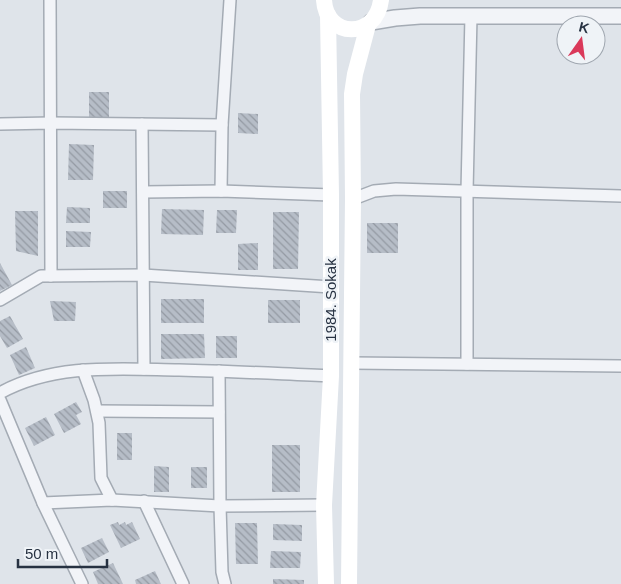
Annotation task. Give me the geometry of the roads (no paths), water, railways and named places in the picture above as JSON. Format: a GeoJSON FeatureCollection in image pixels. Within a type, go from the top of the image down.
{"type":"FeatureCollection","features":[{"type":"Feature","properties":{"kind":"main road"},"geometry":{"type":"LineString","coordinates":[[349,584],[352,363],[352,94],[355,74],[370,23],[380,9],[381,0]]}},
{"type":"Feature","properties":{"kind":"main road"},"geometry":{"type":"LineString","coordinates":[[326,8],[333,22],[341,27],[359,29],[370,23]]}},
{"type":"Feature","properties":{"kind":"main road","name":"1984. Sokak"},"geometry":{"type":"LineString","coordinates":[[326,8],[331,195],[331,376],[324,505],[326,584]]}},
{"type":"Feature","properties":{"kind":"street"},"geometry":{"type":"LineString","coordinates":[[50,0],[51,276]]}},
{"type":"Feature","properties":{"kind":"street"},"geometry":{"type":"LineString","coordinates":[[222,191],[222,125],[230,0]]}},
{"type":"Feature","properties":{"kind":"street"},"geometry":{"type":"LineString","coordinates":[[467,364],[467,191],[471,16]]}},
{"type":"Feature","properties":{"kind":"street"},"geometry":{"type":"LineString","coordinates":[[370,23],[395,18],[621,16]]}},
{"type":"Feature","properties":{"kind":"street"},"geometry":{"type":"LineString","coordinates":[[0,124],[222,125]]}},
{"type":"Feature","properties":{"kind":"street"},"geometry":{"type":"LineString","coordinates":[[142,124],[144,369]]}},
{"type":"Feature","properties":{"kind":"street"},"geometry":{"type":"LineString","coordinates":[[353,198],[383,190],[621,196]]}},
{"type":"Feature","properties":{"kind":"street"},"geometry":{"type":"LineString","coordinates":[[142,192],[222,191],[331,195]]}},
{"type":"Feature","properties":{"kind":"street"},"geometry":{"type":"LineString","coordinates":[[0,300],[41,276],[143,275],[331,287]]}},
{"type":"Feature","properties":{"kind":"street"},"geometry":{"type":"LineString","coordinates":[[352,363],[621,366]]}},
{"type":"Feature","properties":{"kind":"street"},"geometry":{"type":"LineString","coordinates":[[0,392],[30,379],[83,370],[144,369],[331,376]]}},
{"type":"Feature","properties":{"kind":"street"},"geometry":{"type":"LineString","coordinates":[[83,370],[94,400],[99,423],[100,478],[112,500]]}},
{"type":"Feature","properties":{"kind":"street"},"geometry":{"type":"LineString","coordinates":[[219,371],[220,506],[222,572],[225,584]]}},
{"type":"Feature","properties":{"kind":"street"},"geometry":{"type":"LineString","coordinates":[[0,400],[43,503],[82,584]]}},
{"type":"Feature","properties":{"kind":"street"},"geometry":{"type":"LineString","coordinates":[[97,411],[219,412]]}},
{"type":"Feature","properties":{"kind":"street"},"geometry":{"type":"LineString","coordinates":[[43,503],[112,500],[220,506],[324,505]]}},
{"type":"Feature","properties":{"kind":"street"},"geometry":{"type":"LineString","coordinates":[[144,501],[183,584]]}}]}
